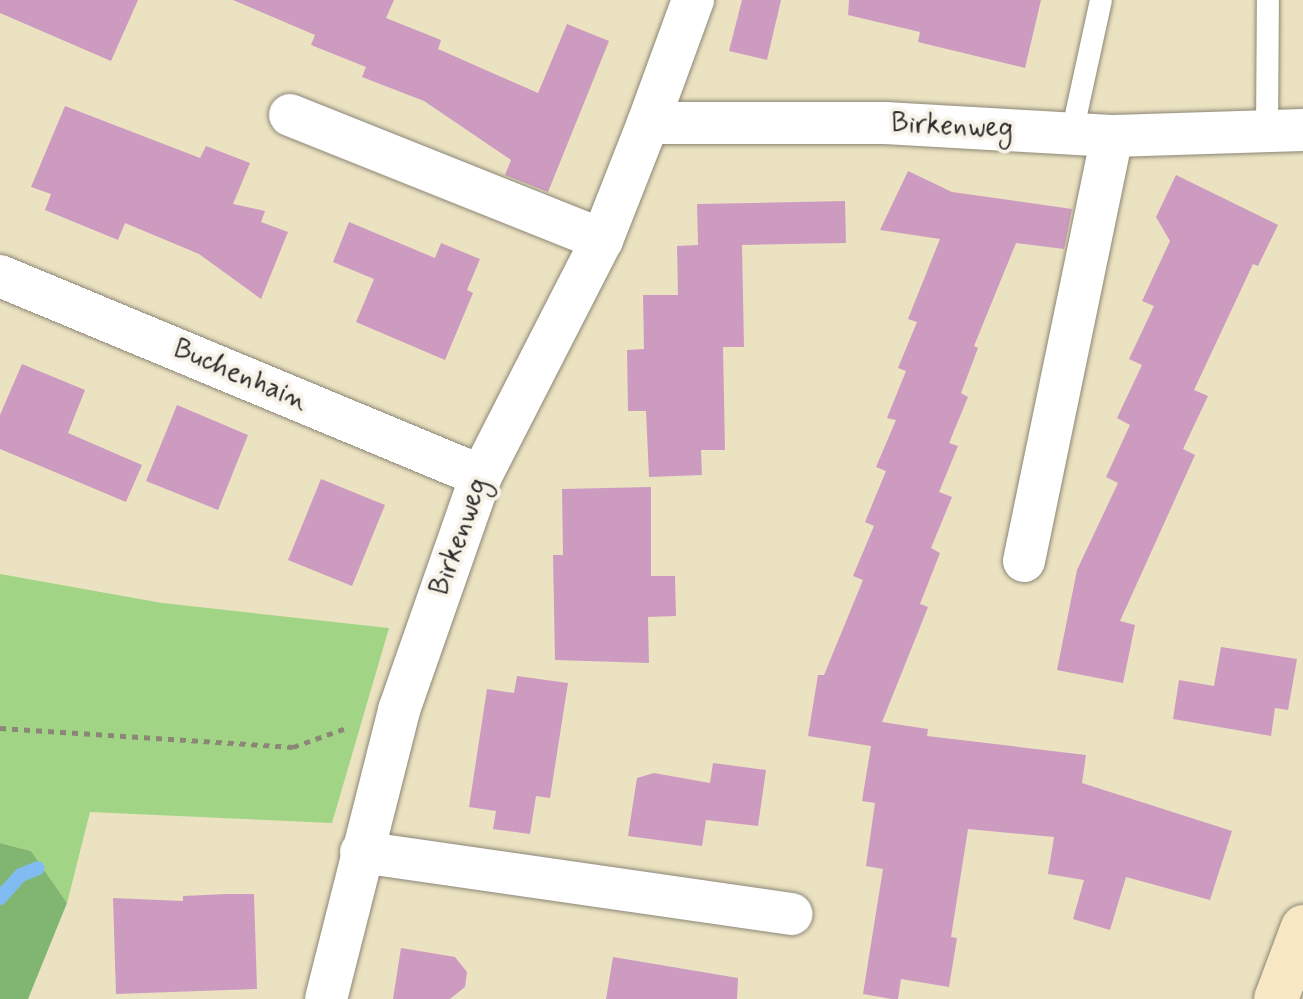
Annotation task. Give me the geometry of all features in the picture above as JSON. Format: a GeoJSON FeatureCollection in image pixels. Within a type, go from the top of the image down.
{"type":"FeatureCollection","features":[{"type":"Feature","properties":{"kind":"main road"},"geometry":{"type":"LineString","coordinates":[[1276,999],[1303,927]]}},
{"type":"Feature","properties":{"kind":"street","name":"Birkenweg"},"geometry":{"type":"LineString","coordinates":[[326,999],[399,710],[481,476],[602,240],[693,0]]}},
{"type":"Feature","properties":{"kind":"street"},"geometry":{"type":"LineString","coordinates":[[290,115],[602,240]]}},
{"type":"Feature","properties":{"kind":"street","name":"Birkenweg"},"geometry":{"type":"LineString","coordinates":[[648,123],[885,123],[1092,134],[1285,130]]}},
{"type":"Feature","properties":{"kind":"street"},"geometry":{"type":"LineString","coordinates":[[1024,561],[1092,134]]}},
{"type":"Feature","properties":{"kind":"street","name":"Buchenhain"},"geometry":{"type":"LineString","coordinates":[[0,276],[481,476]]}},
{"type":"Feature","properties":{"kind":"street"},"geometry":{"type":"LineString","coordinates":[[361,852],[792,914]]}},
{"type":"Feature","properties":{"kind":"lane"},"geometry":{"type":"LineString","coordinates":[[1092,134],[1101,0]]}},
{"type":"Feature","properties":{"kind":"lane"},"geometry":{"type":"LineString","coordinates":[[1268,0],[1285,130]]}},
{"type":"Feature","properties":{"kind":"path"},"geometry":{"type":"LineString","coordinates":[[0,728],[293,747],[399,710]]}},
{"type":"Feature","properties":{"kind":"green space"},"geometry":{"type":"Polygon","coordinates":[[[0,574],[162,603],[389,628],[332,823],[90,812],[67,903],[31,851],[0,843],[0,574]]]}},
{"type":"Feature","properties":{"kind":"green space"},"geometry":{"type":"Polygon","coordinates":[[[0,843],[31,851],[67,903],[28,999],[0,999],[0,843]]]}},
{"type":"Feature","properties":{"kind":"building"},"geometry":{"type":"Polygon","coordinates":[[[0,0],[138,0],[111,61],[0,13],[0,0]]]}},
{"type":"Feature","properties":{"kind":"building"},"geometry":{"type":"Polygon","coordinates":[[[233,0],[394,0],[386,18],[441,40],[438,49],[538,93],[567,24],[609,41],[548,192],[505,175],[511,160],[424,101],[362,77],[366,67],[311,45],[315,35],[233,0]]]}},
{"type":"Feature","properties":{"kind":"building"},"geometry":{"type":"Polygon","coordinates":[[[742,0],[781,0],[767,60],[729,51],[742,0]]]}},
{"type":"Feature","properties":{"kind":"building"},"geometry":{"type":"Polygon","coordinates":[[[849,0],[1041,0],[1025,68],[918,42],[920,32],[848,15],[849,0]]]}},
{"type":"Feature","properties":{"kind":"building"},"geometry":{"type":"Polygon","coordinates":[[[65,106],[200,158],[206,146],[250,163],[233,204],[265,211],[261,222],[288,232],[261,299],[199,254],[125,223],[118,240],[45,210],[51,194],[31,187],[65,106]]]}},
{"type":"Feature","properties":{"kind":"building"},"geometry":{"type":"Polygon","coordinates":[[[908,171],[952,192],[1072,209],[1064,249],[1016,243],[974,346],[978,348],[961,393],[968,397],[949,443],[958,446],[939,492],[952,497],[931,548],[940,553],[920,604],[928,607],[882,722],[928,729],[927,736],[1086,755],[1082,783],[1232,831],[1210,900],[1126,877],[1110,930],[1073,919],[1084,880],[1048,874],[1054,837],[968,829],[951,937],[957,938],[949,987],[901,979],[898,999],[892,999],[863,994],[883,869],[866,866],[875,803],[862,801],[871,746],[808,736],[818,675],[824,675],[863,580],[853,576],[874,526],[865,522],[886,471],[876,467],[896,420],[887,418],[906,371],[898,368],[917,322],[908,319],[940,239],[880,230],[908,171]]]}},
{"type":"Feature","properties":{"kind":"building"},"geometry":{"type":"Polygon","coordinates":[[[1176,175],[1278,225],[1258,266],[1253,264],[1194,390],[1208,396],[1183,449],[1195,455],[1120,621],[1135,625],[1123,683],[1057,670],[1077,570],[1118,483],[1106,477],[1130,425],[1117,418],[1142,365],[1129,359],[1154,306],[1142,301],[1170,241],[1156,217],[1176,175]]]}},
{"type":"Feature","properties":{"kind":"building"},"geometry":{"type":"Polygon","coordinates":[[[845,201],[846,243],[742,245],[744,347],[723,347],[725,450],[701,450],[702,475],[649,477],[646,411],[628,411],[627,350],[644,349],[643,295],[678,295],[677,246],[698,245],[697,204],[845,201]]]}},
{"type":"Feature","properties":{"kind":"building"},"geometry":{"type":"Polygon","coordinates":[[[349,222],[435,258],[441,243],[480,259],[467,290],[473,293],[445,360],[356,322],[374,279],[333,262],[349,222]]]}},
{"type":"Feature","properties":{"kind":"building"},"geometry":{"type":"Polygon","coordinates":[[[22,364],[85,390],[68,433],[142,465],[126,502],[0,449],[0,415],[22,364]]]}},
{"type":"Feature","properties":{"kind":"building"},"geometry":{"type":"Polygon","coordinates":[[[177,405],[248,435],[218,510],[146,481],[177,405]]]}},
{"type":"Feature","properties":{"kind":"building"},"geometry":{"type":"Polygon","coordinates":[[[321,479],[385,505],[352,586],[288,560],[321,479]]]}},
{"type":"Feature","properties":{"kind":"building"},"geometry":{"type":"Polygon","coordinates":[[[651,487],[651,576],[675,576],[676,616],[648,617],[649,663],[555,660],[553,555],[563,555],[562,489],[651,487]]]}},
{"type":"Feature","properties":{"kind":"building"},"geometry":{"type":"Polygon","coordinates":[[[1221,647],[1297,659],[1288,710],[1275,708],[1271,736],[1173,719],[1179,680],[1214,686],[1221,647]]]}},
{"type":"Feature","properties":{"kind":"building"},"geometry":{"type":"Polygon","coordinates":[[[517,676],[568,683],[550,798],[536,796],[530,834],[493,829],[496,811],[469,807],[487,689],[514,693],[517,676]]]}},
{"type":"Feature","properties":{"kind":"building"},"geometry":{"type":"Polygon","coordinates":[[[713,763],[766,770],[758,826],[706,820],[702,846],[628,836],[637,778],[654,773],[710,783],[713,763]]]}},
{"type":"Feature","properties":{"kind":"building"},"geometry":{"type":"Polygon","coordinates":[[[254,894],[257,989],[116,994],[113,898],[183,901],[183,896],[254,894]]]}},
{"type":"Feature","properties":{"kind":"building"},"geometry":{"type":"Polygon","coordinates":[[[401,948],[455,957],[467,972],[465,987],[450,999],[393,999],[401,948]]]}},
{"type":"Feature","properties":{"kind":"building"},"geometry":{"type":"Polygon","coordinates":[[[613,957],[738,978],[737,999],[606,999],[613,957]]]}},
{"type":"Feature","properties":{"kind":"waterway"},"geometry":{"type":"LineString","coordinates":[[0,898],[21,875],[38,868]]}}]}
